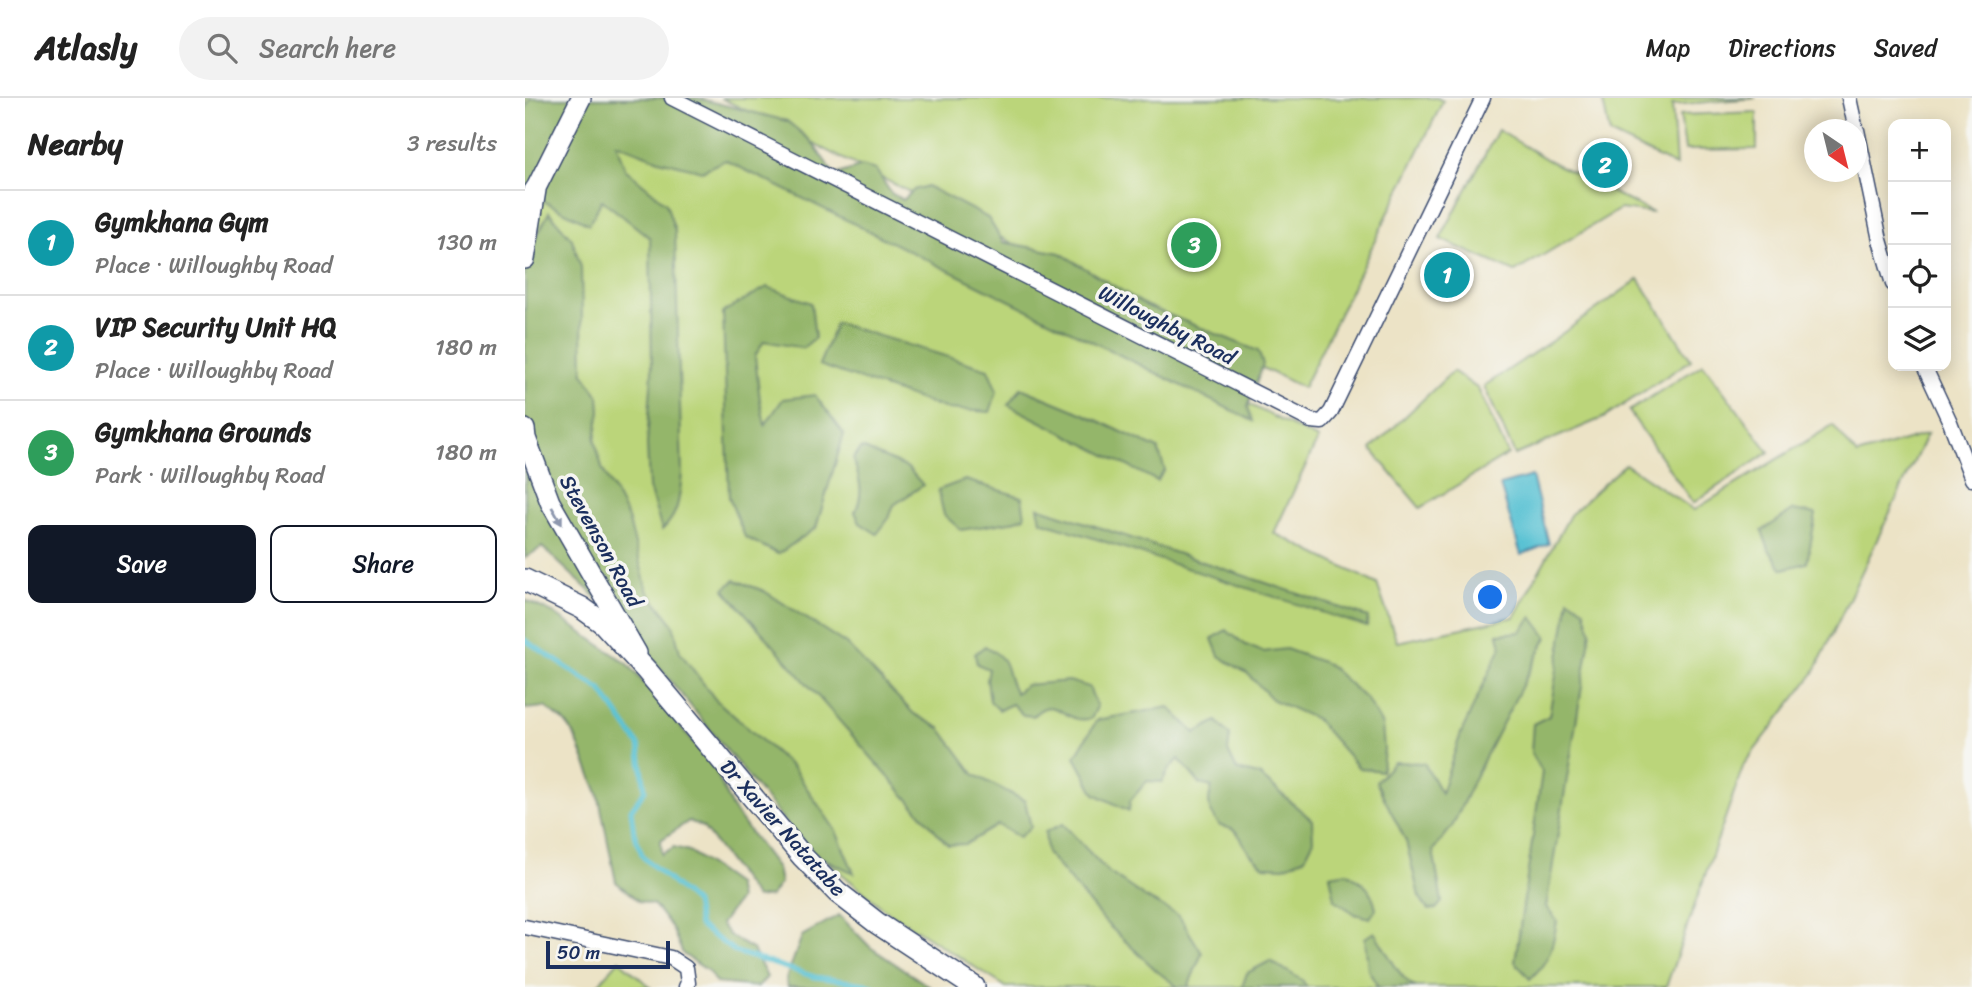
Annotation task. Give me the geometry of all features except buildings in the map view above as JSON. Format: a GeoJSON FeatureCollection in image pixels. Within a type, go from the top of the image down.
{"type":"FeatureCollection","features":[{"type":"Feature","properties":{"kind":"main road","name":"Dr Xavier Natatabe"},"geometry":{"type":"LineString","coordinates":[[525,580],[582,608],[603,624],[647,671],[803,857],[837,892],[903,941],[974,987]]}},
{"type":"Feature","properties":{"kind":"street"},"geometry":{"type":"LineString","coordinates":[[525,204],[537,186],[581,98]]}},
{"type":"Feature","properties":{"kind":"street","name":"Willoughby Road"},"geometry":{"type":"LineString","coordinates":[[672,98],[1311,421],[1322,422],[1331,412],[1483,98]]}},
{"type":"Feature","properties":{"kind":"street"},"geometry":{"type":"LineString","coordinates":[[1849,98],[1854,119]]}},
{"type":"Feature","properties":{"kind":"street"},"geometry":{"type":"LineString","coordinates":[[1867,180],[1888,267]]}},
{"type":"Feature","properties":{"kind":"street"},"geometry":{"type":"LineString","coordinates":[[525,259],[537,186]]}},
{"type":"Feature","properties":{"kind":"street"},"geometry":{"type":"LineString","coordinates":[[1926,371],[1972,479]]}},
{"type":"Feature","properties":{"kind":"street","name":"Stevenson Road"},"geometry":{"type":"LineString","coordinates":[[525,429],[549,502],[647,671]]}},
{"type":"Feature","properties":{"kind":"street"},"geometry":{"type":"LineString","coordinates":[[525,927],[671,958],[686,968],[686,987]]}},
{"type":"Feature","properties":{"kind":"green space"},"geometry":{"type":"Polygon","coordinates":[[[525,98],[638,98],[1318,439],[1274,533],[1377,584],[1397,642],[1514,617],[1570,515],[1625,464],[1694,510],[1833,425],[1857,455],[1927,434],[1814,673],[1744,764],[1666,987],[1006,987],[884,909],[823,858],[621,594],[548,235],[525,223],[525,98]]]}},
{"type":"Feature","properties":{"kind":"green space"},"geometry":{"type":"Polygon","coordinates":[[[531,98],[697,98],[787,121],[810,140],[835,175],[862,166],[876,170],[891,193],[903,200],[914,190],[927,186],[988,218],[1003,242],[1060,253],[1147,306],[1258,351],[1263,364],[1248,407],[1253,421],[725,160],[702,171],[659,160],[616,143],[625,169],[666,203],[675,231],[682,474],[675,511],[662,530],[649,488],[647,444],[652,371],[650,238],[602,200],[589,224],[525,192],[525,110],[531,98]]]}},
{"type":"Feature","properties":{"kind":"green space"},"geometry":{"type":"Polygon","coordinates":[[[721,98],[1437,98],[1443,101],[1303,388],[721,98]]]}},
{"type":"Feature","properties":{"kind":"green space"},"geometry":{"type":"Polygon","coordinates":[[[1602,98],[1756,98],[1672,105],[1676,166],[1610,134],[1602,98]]]}},
{"type":"Feature","properties":{"kind":"green space"},"geometry":{"type":"Polygon","coordinates":[[[1757,112],[1757,149],[1685,150],[1680,115],[1757,112]]]}},
{"type":"Feature","properties":{"kind":"green space"},"geometry":{"type":"Polygon","coordinates":[[[1498,130],[1548,160],[1653,213],[1620,209],[1515,272],[1440,239],[1498,130]]]}},
{"type":"Feature","properties":{"kind":"green space"},"geometry":{"type":"Polygon","coordinates":[[[549,212],[572,239],[581,267],[583,373],[599,396],[600,411],[595,440],[602,468],[628,518],[647,590],[673,624],[680,652],[715,699],[793,768],[836,831],[854,873],[809,852],[622,621],[542,547],[525,558],[525,259],[549,212]]]}},
{"type":"Feature","properties":{"kind":"green space"},"geometry":{"type":"Polygon","coordinates":[[[1639,279],[1691,360],[1605,417],[1515,455],[1484,386],[1639,279]]]}},
{"type":"Feature","properties":{"kind":"green space"},"geometry":{"type":"Polygon","coordinates":[[[767,287],[811,303],[815,338],[803,348],[764,341],[755,356],[765,425],[783,399],[815,395],[844,434],[816,528],[778,554],[745,537],[729,498],[723,312],[767,287]]]}},
{"type":"Feature","properties":{"kind":"green space"},"geometry":{"type":"Polygon","coordinates":[[[836,323],[988,369],[997,391],[990,412],[947,409],[819,365],[836,323]]]}},
{"type":"Feature","properties":{"kind":"green space"},"geometry":{"type":"Polygon","coordinates":[[[1703,364],[1769,452],[1693,503],[1629,411],[1703,364]]]}},
{"type":"Feature","properties":{"kind":"green space"},"geometry":{"type":"Polygon","coordinates":[[[1453,371],[1478,389],[1508,454],[1420,508],[1371,449],[1453,371]]]}},
{"type":"Feature","properties":{"kind":"green space"},"geometry":{"type":"Polygon","coordinates":[[[1021,388],[1158,449],[1165,470],[1157,481],[1008,405],[1021,388]]]}},
{"type":"Feature","properties":{"kind":"green space"},"geometry":{"type":"Polygon","coordinates":[[[862,448],[908,468],[923,485],[894,505],[889,518],[877,534],[860,523],[855,512],[860,492],[853,458],[862,448]]]}},
{"type":"Feature","properties":{"kind":"green space"},"geometry":{"type":"Polygon","coordinates":[[[965,480],[1022,497],[1025,517],[961,530],[944,515],[938,490],[965,480]]]}},
{"type":"Feature","properties":{"kind":"green space"},"geometry":{"type":"Polygon","coordinates":[[[1038,507],[1368,617],[1367,627],[1041,521],[1038,507]]]}},
{"type":"Feature","properties":{"kind":"green space"},"geometry":{"type":"Polygon","coordinates":[[[1793,510],[1816,514],[1807,563],[1783,569],[1769,550],[1762,531],[1793,510]]]}},
{"type":"Feature","properties":{"kind":"green space"},"geometry":{"type":"Polygon","coordinates":[[[735,580],[764,591],[846,644],[914,714],[940,728],[975,775],[1025,801],[1031,827],[1019,837],[998,825],[966,844],[948,845],[724,589],[735,580]]]}},
{"type":"Feature","properties":{"kind":"green space"},"geometry":{"type":"Polygon","coordinates":[[[1569,599],[1584,609],[1591,631],[1546,907],[1557,921],[1556,930],[1546,959],[1530,979],[1515,962],[1542,772],[1531,752],[1533,724],[1549,716],[1569,599]]]}},
{"type":"Feature","properties":{"kind":"green space"},"geometry":{"type":"Polygon","coordinates":[[[525,600],[553,613],[628,664],[714,767],[732,808],[777,868],[780,883],[771,896],[756,898],[703,827],[689,821],[661,840],[662,854],[674,847],[689,851],[736,884],[739,899],[721,924],[729,935],[753,950],[767,977],[758,987],[716,983],[708,971],[683,954],[672,928],[654,905],[639,901],[616,882],[598,793],[574,734],[564,721],[545,707],[525,709],[525,600]]]}},
{"type":"Feature","properties":{"kind":"green space"},"geometry":{"type":"Polygon","coordinates":[[[1532,617],[1547,637],[1452,827],[1433,850],[1442,902],[1436,909],[1428,910],[1419,896],[1406,841],[1376,782],[1394,762],[1424,763],[1441,793],[1461,733],[1501,647],[1498,634],[1520,632],[1532,617]]]}},
{"type":"Feature","properties":{"kind":"green space"},"geometry":{"type":"Polygon","coordinates":[[[1226,630],[1246,645],[1263,652],[1286,649],[1328,664],[1367,700],[1382,725],[1382,771],[1359,768],[1316,719],[1273,700],[1248,674],[1219,656],[1212,639],[1226,630]]]}},
{"type":"Feature","properties":{"kind":"green space"},"geometry":{"type":"Polygon","coordinates":[[[985,646],[1004,662],[1016,693],[1026,685],[1069,681],[1089,687],[1097,707],[1091,719],[1076,719],[1049,707],[1033,716],[1023,715],[1012,704],[999,710],[990,701],[987,680],[989,669],[977,664],[975,654],[985,646]]]}},
{"type":"Feature","properties":{"kind":"green space"},"geometry":{"type":"Polygon","coordinates":[[[1169,707],[1195,733],[1217,721],[1230,735],[1228,751],[1237,770],[1259,775],[1312,820],[1313,842],[1305,858],[1284,867],[1264,866],[1250,853],[1237,833],[1220,826],[1210,808],[1212,787],[1200,784],[1179,759],[1162,782],[1147,781],[1130,801],[1129,811],[1095,794],[1075,757],[1097,720],[1169,707]]]}},
{"type":"Feature","properties":{"kind":"green space"},"geometry":{"type":"Polygon","coordinates":[[[1063,824],[1107,871],[1143,896],[1179,916],[1202,953],[1188,987],[1178,987],[1158,972],[1105,922],[1047,853],[1045,832],[1063,824]]]}},
{"type":"Feature","properties":{"kind":"green space"},"geometry":{"type":"Polygon","coordinates":[[[1347,872],[1362,883],[1372,896],[1376,909],[1370,918],[1355,914],[1335,900],[1330,875],[1347,872]]]}},
{"type":"Feature","properties":{"kind":"green space"},"geometry":{"type":"Polygon","coordinates":[[[839,915],[870,947],[930,987],[788,987],[786,979],[802,936],[839,915]]]}},
{"type":"Feature","properties":{"kind":"green space"},"geometry":{"type":"Polygon","coordinates":[[[1374,932],[1404,978],[1416,987],[1378,987],[1368,970],[1365,938],[1374,932]]]}},
{"type":"Feature","properties":{"kind":"green space"},"geometry":{"type":"Polygon","coordinates":[[[619,960],[650,987],[596,987],[619,960]]]}},
{"type":"Feature","properties":{"kind":"green space"},"geometry":{"type":"Polygon","coordinates":[[[1270,961],[1302,980],[1307,987],[1242,987],[1247,973],[1270,961]]]}},
{"type":"Feature","properties":{"kind":"water"},"geometry":{"type":"Polygon","coordinates":[[[1532,476],[1549,544],[1521,555],[1500,485],[1532,476]]]}},
{"type":"Feature","properties":{"kind":"waterway"},"geometry":{"type":"LineString","coordinates":[[525,640],[601,690],[639,745],[645,790],[631,810],[634,833],[643,857],[695,903],[699,926],[736,952],[815,977],[875,987]]}},
{"type":"Feature","properties":{"kind":"place","name":"VIP Security Unit HQ"},"geometry":{"type":"Point","coordinates":[1605,165]}},
{"type":"Feature","properties":{"kind":"place","name":"Gymkhana Grounds"},"geometry":{"type":"Point","coordinates":[1194,245]}},
{"type":"Feature","properties":{"kind":"place","name":"Gymkhana Gym"},"geometry":{"type":"Point","coordinates":[1447,275]}}]}
